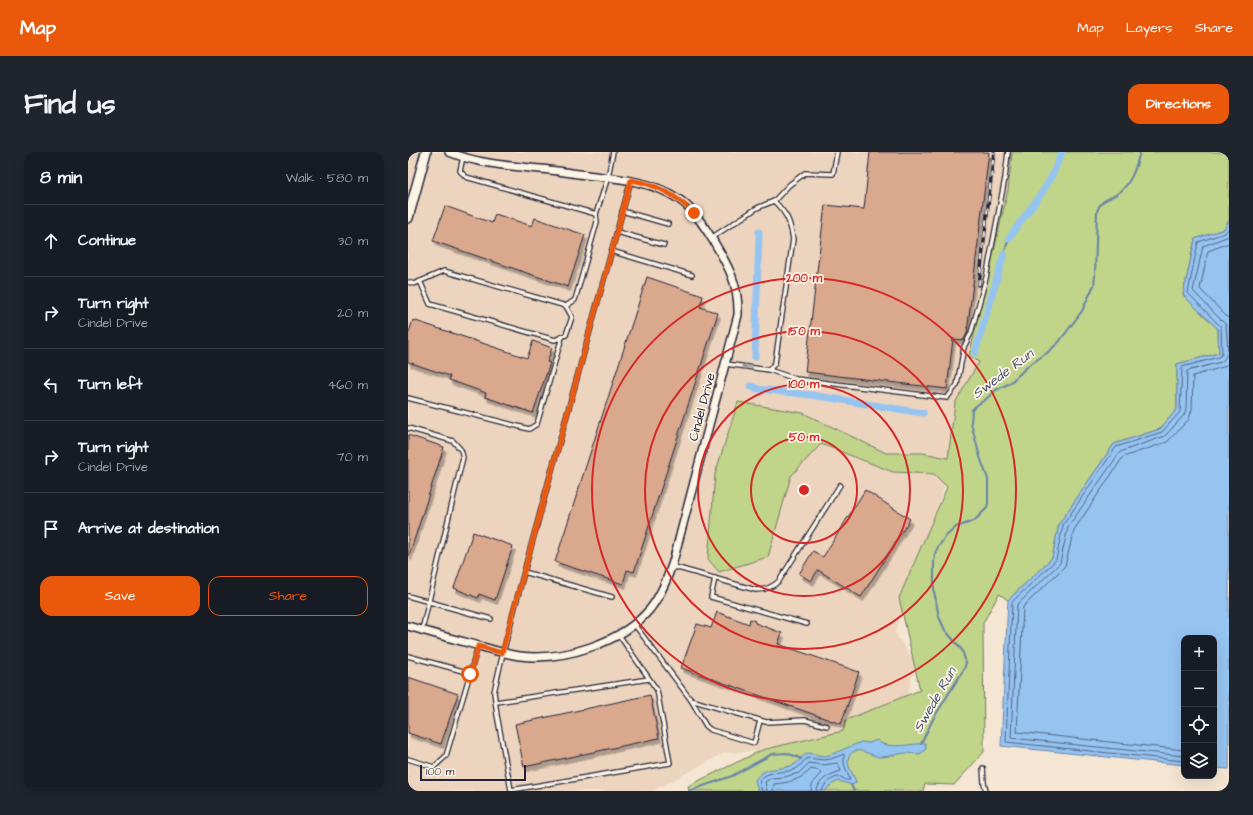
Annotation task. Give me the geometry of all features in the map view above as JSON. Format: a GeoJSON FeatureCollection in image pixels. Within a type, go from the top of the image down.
{"type":"FeatureCollection","features":[{"type":"Feature","properties":{"kind":"street"},"geometry":{"type":"LineString","coordinates":[[408,218],[426,152]]}},
{"type":"Feature","properties":{"kind":"street","name":"Cindel Drive"},"geometry":{"type":"LineString","coordinates":[[408,626],[502,653],[534,657],[560,655],[586,648],[619,635],[634,624],[650,608],[664,587],[726,364],[738,315],[737,295],[732,275],[711,238],[694,213],[678,198],[658,188],[631,180],[497,165],[448,152]]}},
{"type":"Feature","properties":{"kind":"lane"},"geometry":{"type":"LineString","coordinates":[[566,306],[575,300],[597,222],[596,214],[608,177],[613,152]]}},
{"type":"Feature","properties":{"kind":"lane"},"geometry":{"type":"LineString","coordinates":[[711,238],[756,208],[774,200],[789,184],[805,173],[833,174],[836,152]]}},
{"type":"Feature","properties":{"kind":"lane"},"geometry":{"type":"LineString","coordinates":[[726,364],[769,370],[796,379],[947,398],[957,385],[964,347],[971,333],[986,278],[1005,178],[1008,152]]}},
{"type":"Feature","properties":{"kind":"lane"},"geometry":{"type":"LineString","coordinates":[[463,157],[460,171],[466,177],[596,214]]}},
{"type":"Feature","properties":{"kind":"lane"},"geometry":{"type":"LineString","coordinates":[[619,635],[657,690],[670,763],[511,790],[494,692],[502,653],[631,180]]}},
{"type":"Feature","properties":{"kind":"lane"},"geometry":{"type":"LineString","coordinates":[[769,370],[775,363],[793,239],[790,225],[784,210],[774,200]]}},
{"type":"Feature","properties":{"kind":"lane"},"geometry":{"type":"LineString","coordinates":[[622,211],[668,224]]}},
{"type":"Feature","properties":{"kind":"lane"},"geometry":{"type":"LineString","coordinates":[[617,232],[664,245]]}},
{"type":"Feature","properties":{"kind":"lane"},"geometry":{"type":"LineString","coordinates":[[611,251],[692,276]]}},
{"type":"Feature","properties":{"kind":"lane"},"geometry":{"type":"LineString","coordinates":[[408,282],[414,284],[444,271],[566,306],[572,317],[566,335],[555,340],[430,304],[420,282]]}},
{"type":"Feature","properties":{"kind":"lane"},"geometry":{"type":"LineString","coordinates":[[408,398],[529,428],[537,424],[562,337]]}},
{"type":"Feature","properties":{"kind":"lane"},"geometry":{"type":"LineString","coordinates":[[408,428],[453,441],[461,450],[464,457],[422,630]]}},
{"type":"Feature","properties":{"kind":"lane"},"geometry":{"type":"LineString","coordinates":[[671,566],[756,590],[765,590],[774,586],[779,581],[840,485]]}},
{"type":"Feature","properties":{"kind":"lane"},"geometry":{"type":"LineString","coordinates":[[524,572],[612,597]]}},
{"type":"Feature","properties":{"kind":"lane"},"geometry":{"type":"LineString","coordinates":[[715,578],[711,597],[807,624]]}},
{"type":"Feature","properties":{"kind":"lane"},"geometry":{"type":"LineString","coordinates":[[408,596],[491,619]]}},
{"type":"Feature","properties":{"kind":"lane"},"geometry":{"type":"LineString","coordinates":[[634,624],[691,700],[706,726],[711,730],[754,743],[760,721]]}},
{"type":"Feature","properties":{"kind":"lane"},"geometry":{"type":"LineString","coordinates":[[408,759],[434,766],[446,756],[478,646]]}},
{"type":"Feature","properties":{"kind":"lane"},"geometry":{"type":"LineString","coordinates":[[408,656],[470,674]]}},
{"type":"Feature","properties":{"kind":"lane"},"geometry":{"type":"LineString","coordinates":[[496,702],[649,679]]}},
{"type":"Feature","properties":{"kind":"lane"},"geometry":{"type":"LineString","coordinates":[[691,700],[760,721],[806,720],[827,726]]}},
{"type":"Feature","properties":{"kind":"lane"},"geometry":{"type":"LineString","coordinates":[[983,768],[986,791]]}},
{"type":"Feature","properties":{"kind":"shaded area"},"geometry":{"type":"Polygon","coordinates":[[[408,152],[1076,152],[1001,309],[944,487],[895,632],[915,664],[905,706],[847,746],[724,753],[653,791],[408,791],[408,152]]]}},
{"type":"Feature","properties":{"kind":"green space"},"geometry":{"type":"Polygon","coordinates":[[[1012,152],[1229,152],[1229,220],[1224,229],[1195,239],[1183,295],[1218,329],[1219,353],[1177,364],[1177,409],[1160,429],[1114,444],[1059,524],[1052,558],[1008,600],[999,594],[983,623],[984,752],[954,785],[925,784],[923,791],[689,791],[688,786],[762,750],[843,731],[846,720],[920,690],[899,598],[947,487],[934,474],[893,472],[821,444],[791,476],[768,557],[719,572],[708,559],[715,474],[738,402],[803,413],[886,453],[923,453],[948,458],[955,403],[979,362],[969,356],[1008,190],[1012,152]]]}},
{"type":"Feature","properties":{"kind":"water"},"geometry":{"type":"Polygon","coordinates":[[[1229,220],[1229,769],[1217,768],[1217,635],[1181,635],[1181,765],[1001,746],[1008,600],[1052,558],[1059,524],[1114,444],[1160,429],[1177,409],[1177,364],[1219,353],[1218,329],[1183,295],[1195,239],[1224,229],[1229,220]]]}},
{"type":"Feature","properties":{"kind":"water"},"geometry":{"type":"Polygon","coordinates":[[[877,740],[886,745],[892,746],[925,743],[926,749],[920,754],[905,753],[886,757],[876,756],[862,751],[854,752],[850,754],[848,760],[856,783],[852,785],[839,781],[832,784],[825,791],[758,791],[755,780],[763,772],[793,765],[808,753],[823,756],[830,755],[861,742],[869,743],[877,740]]]}},
{"type":"Feature","properties":{"kind":"building"},"geometry":{"type":"Polygon","coordinates":[[[870,152],[989,152],[967,333],[964,340],[953,339],[947,389],[805,372],[825,205],[864,209],[870,152]]]}},
{"type":"Feature","properties":{"kind":"building"},"geometry":{"type":"Polygon","coordinates":[[[445,206],[492,223],[495,214],[532,226],[535,218],[585,235],[568,287],[433,241],[445,206]]]}},
{"type":"Feature","properties":{"kind":"building"},"geometry":{"type":"Polygon","coordinates":[[[647,277],[703,296],[700,307],[718,313],[634,572],[627,570],[623,584],[555,562],[647,277]]]}},
{"type":"Feature","properties":{"kind":"building"},"geometry":{"type":"Polygon","coordinates":[[[413,320],[527,358],[533,341],[552,348],[547,362],[550,363],[533,413],[485,397],[486,393],[449,380],[450,376],[408,362],[408,335],[413,320]]]}},
{"type":"Feature","properties":{"kind":"building"},"geometry":{"type":"Polygon","coordinates":[[[408,435],[444,447],[409,556],[408,556],[408,435]]]}},
{"type":"Feature","properties":{"kind":"building"},"geometry":{"type":"Polygon","coordinates":[[[865,490],[910,519],[861,597],[818,570],[811,581],[799,574],[813,551],[823,557],[865,490]]]}},
{"type":"Feature","properties":{"kind":"building"},"geometry":{"type":"Polygon","coordinates":[[[473,532],[513,546],[495,600],[479,594],[478,598],[454,588],[473,532]]]}},
{"type":"Feature","properties":{"kind":"building"},"geometry":{"type":"Polygon","coordinates":[[[717,612],[749,624],[750,619],[755,621],[755,623],[782,633],[778,644],[859,672],[841,724],[681,668],[697,624],[711,628],[717,612]]]}},
{"type":"Feature","properties":{"kind":"building"},"geometry":{"type":"Polygon","coordinates":[[[408,677],[458,694],[441,744],[408,733],[408,677]]]}},
{"type":"Feature","properties":{"kind":"building"},"geometry":{"type":"Polygon","coordinates":[[[650,695],[659,738],[524,767],[515,724],[650,695]]]}},
{"type":"Feature","properties":{"kind":"waterway"},"geometry":{"type":"LineString","coordinates":[[1009,238],[1051,178],[1062,152]]}},
{"type":"Feature","properties":{"kind":"waterway","name":"Swede Run"},"geometry":{"type":"LineString","coordinates":[[921,744],[933,719],[964,669],[966,663],[962,650],[945,630],[939,617],[934,591],[934,561],[938,547],[946,536],[956,527],[974,521],[987,508],[988,479],[980,457],[971,423],[972,410],[996,390],[1010,383],[1029,365],[1047,353],[1059,342],[1082,311],[1094,285],[1097,211],[1101,203],[1117,194],[1128,183],[1140,152]]}},
{"type":"Feature","properties":{"kind":"waterway"},"geometry":{"type":"LineString","coordinates":[[755,357],[759,232]]}},
{"type":"Feature","properties":{"kind":"waterway"},"geometry":{"type":"LineString","coordinates":[[1004,254],[1009,238]]}},
{"type":"Feature","properties":{"kind":"waterway"},"geometry":{"type":"LineString","coordinates":[[975,353],[1004,254]]}},
{"type":"Feature","properties":{"kind":"waterway"},"geometry":{"type":"LineString","coordinates":[[751,386],[758,389],[811,395],[923,413]]}},
{"type":"Feature","properties":{"kind":"waterway"},"geometry":{"type":"LineString","coordinates":[[689,791],[732,776],[772,754],[786,753],[801,759]]}},
{"type":"Feature","properties":{"kind":"waterway","name":"Swede Run"},"geometry":{"type":"LineString","coordinates":[[851,785],[854,791]]}},
{"type":"Feature","properties":{"kind":"railway"},"geometry":{"type":"LineString","coordinates":[[979,285],[994,152]]}},
{"type":"Feature","properties":{"kind":"route"},"geometry":{"type":"LineString","coordinates":[[470,674],[478,646],[502,653],[631,180],[668,192],[678,198],[694,213]]}}]}
